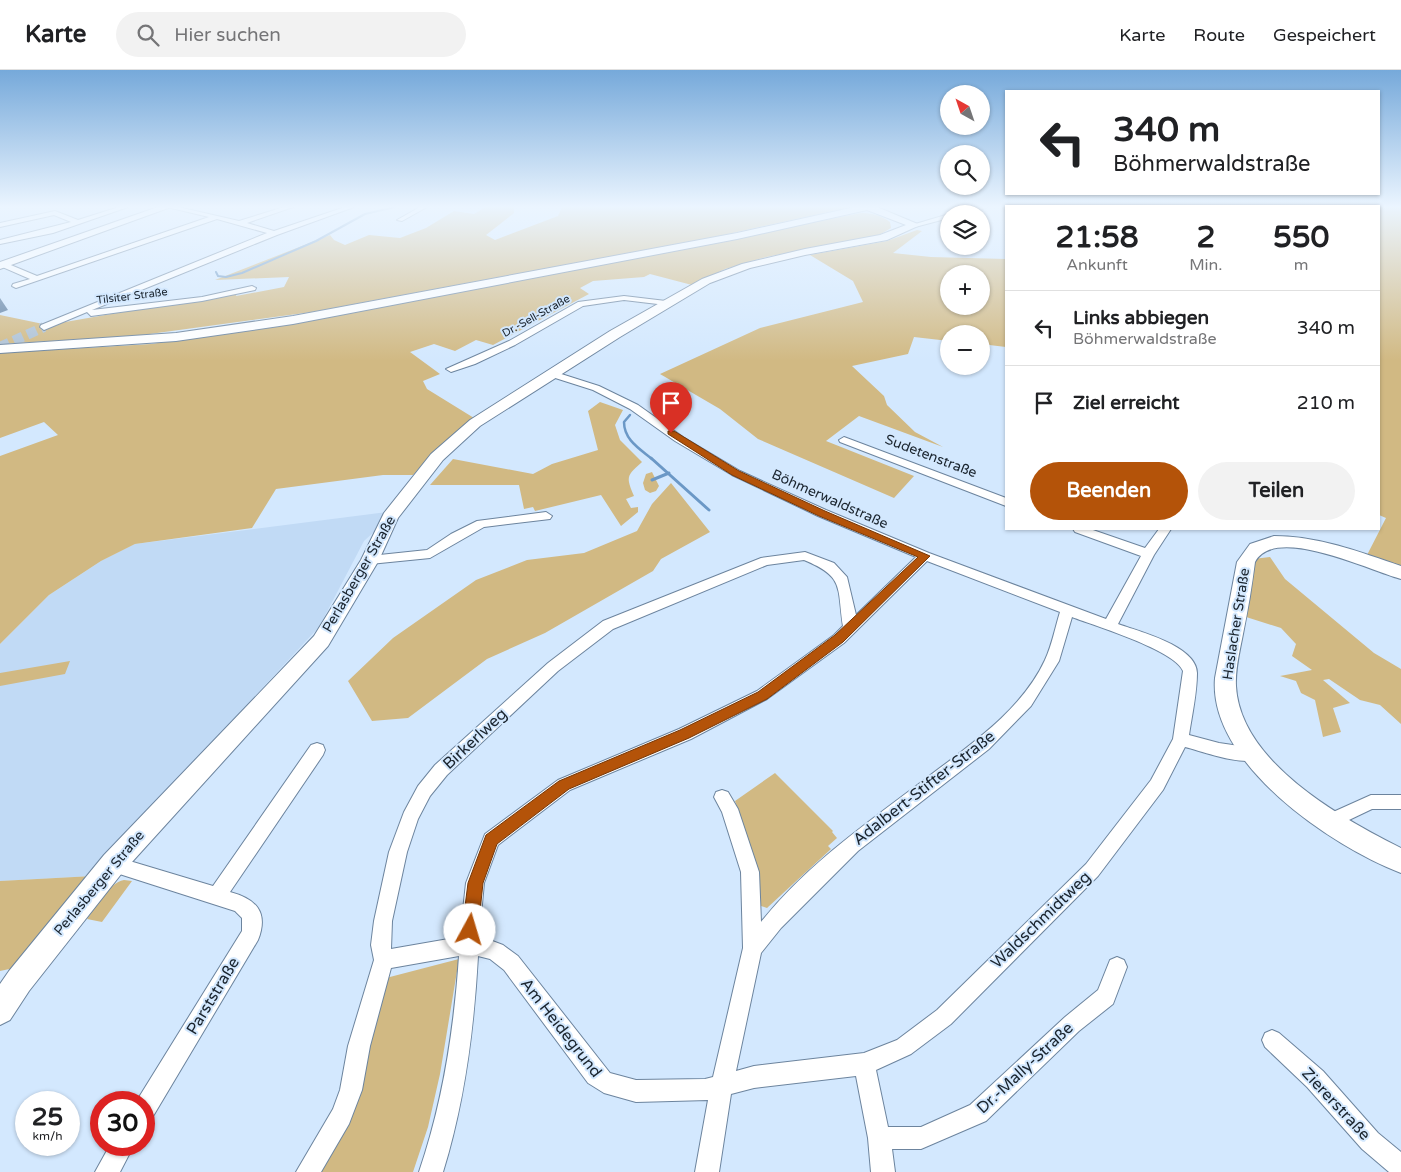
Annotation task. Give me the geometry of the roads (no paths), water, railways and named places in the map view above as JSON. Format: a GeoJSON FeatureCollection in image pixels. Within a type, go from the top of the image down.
{"type":"FeatureCollection","features":[{"type":"Feature","properties":{"kind":"street"},"geometry":{"type":"LineString","coordinates":[[1,266],[22,258]]}},
{"type":"Feature","properties":{"kind":"street"},"geometry":{"type":"LineString","coordinates":[[16,286],[97,258]]}},
{"type":"Feature","properties":{"kind":"street"},"geometry":{"type":"LineString","coordinates":[[44,328],[212,258]]}},
{"type":"Feature","properties":{"kind":"street"},"geometry":{"type":"LineString","coordinates":[[0,349],[176,337],[292,320],[618,258]]}},
{"type":"Feature","properties":{"kind":"street","name":"Perlasberger Straße"},"geometry":{"type":"LineString","coordinates":[[0,1010],[19,981],[113,864],[321,641],[370,560],[390,517],[437,457],[480,419],[666,303],[718,276],[775,258]]}},
{"type":"Feature","properties":{"kind":"street"},"geometry":{"type":"LineString","coordinates":[[1,266],[38,279]]}},
{"type":"Feature","properties":{"kind":"street","name":"Tilsiter Straße"},"geometry":{"type":"LineString","coordinates":[[73,315],[202,299],[252,288]]}},
{"type":"Feature","properties":{"kind":"street","name":"Dr.-Sell-Straße"},"geometry":{"type":"LineString","coordinates":[[451,370],[496,351],[581,304],[624,298],[666,303]]}},
{"type":"Feature","properties":{"kind":"street","name":"Böhmerwaldstraße"},"geometry":{"type":"LineString","coordinates":[[552,374],[596,388],[634,407],[679,439],[736,473],[822,513],[925,556],[1110,625]]}},
{"type":"Feature","properties":{"kind":"street","name":"Sudetenstraße"},"geometry":{"type":"LineString","coordinates":[[844,440],[1005,502]]}},
{"type":"Feature","properties":{"kind":"street"},"geometry":{"type":"LineString","coordinates":[[370,560],[430,554],[454,537],[481,524],[546,516]]}},
{"type":"Feature","properties":{"kind":"street"},"geometry":{"type":"LineString","coordinates":[[1082,530],[1148,554]]}},
{"type":"Feature","properties":{"kind":"street"},"geometry":{"type":"LineString","coordinates":[[1110,625],[1148,554],[1164,530]]}},
{"type":"Feature","properties":{"kind":"street","name":"Haslacher Straße"},"geometry":{"type":"LineString","coordinates":[[1401,573],[1338,552],[1292,541],[1262,544],[1251,553],[1246,562],[1225,677],[1225,688],[1233,719],[1254,754],[1281,783],[1328,822],[1357,840],[1401,861]]}},
{"type":"Feature","properties":{"kind":"street","name":"Birkerlweg"},"geometry":{"type":"LineString","coordinates":[[308,1172],[341,1116],[351,1090],[359,1046],[384,960],[382,945],[383,921],[398,852],[410,816],[424,791],[454,758],[552,668],[608,625],[765,561],[805,556],[828,566],[841,576],[847,600],[850,626]]}},
{"type":"Feature","properties":{"kind":"street"},"geometry":{"type":"LineString","coordinates":[[431,1172],[443,1138],[452,1094],[466,994],[475,883],[491,840],[564,785],[685,734],[762,695],[832,644],[925,556]]}},
{"type":"Feature","properties":{"kind":"street","name":"Adalbert-Stifter-Straße"},"geometry":{"type":"LineString","coordinates":[[707,1172],[722,1084],[753,948],[774,920],[852,845],[983,744],[1026,702],[1052,661],[1067,610]]}},
{"type":"Feature","properties":{"kind":"street","name":"Waldschmidtweg"},"geometry":{"type":"LineString","coordinates":[[722,1084],[754,1077],[864,1064],[904,1047],[944,1017],[1092,870],[1157,785],[1181,739],[1190,680],[1190,671],[1187,663],[1170,649],[1110,625]]}},
{"type":"Feature","properties":{"kind":"street"},"geometry":{"type":"LineString","coordinates":[[1181,739],[1218,750],[1254,754]]}},
{"type":"Feature","properties":{"kind":"street"},"geometry":{"type":"LineString","coordinates":[[216,897],[317,750]]}},
{"type":"Feature","properties":{"kind":"street","name":"Adalbert-Stifter-Straße"},"geometry":{"type":"LineString","coordinates":[[722,798],[730,809],[750,872],[753,948]]}},
{"type":"Feature","properties":{"kind":"street"},"geometry":{"type":"LineString","coordinates":[[1328,822],[1371,802],[1401,802]]}},
{"type":"Feature","properties":{"kind":"street","name":"Parststraße"},"geometry":{"type":"LineString","coordinates":[[113,864],[241,904],[252,914],[252,933],[155,1092]]}},
{"type":"Feature","properties":{"kind":"street","name":"Am Heidegrund"},"geometry":{"type":"LineString","coordinates":[[384,960],[469,946],[495,949],[511,964],[582,1057],[604,1082],[636,1091],[705,1090],[722,1084]]}},
{"type":"Feature","properties":{"kind":"street","name":"Dr.-Mally-Straße"},"geometry":{"type":"LineString","coordinates":[[879,1138],[921,1138],[978,1113],[1072,1024],[1106,997],[1117,967]]}},
{"type":"Feature","properties":{"kind":"street","name":"Ziererstraße"},"geometry":{"type":"LineString","coordinates":[[1272,1040],[1315,1079],[1370,1141],[1401,1167]]}},
{"type":"Feature","properties":{"kind":"street"},"geometry":{"type":"LineString","coordinates":[[864,1064],[879,1138],[883,1172]]}},
{"type":"Feature","properties":{"kind":"street"},"geometry":{"type":"LineString","coordinates":[[107,1172],[116,1156]]}},
{"type":"Feature","properties":{"kind":"waterway"},"geometry":{"type":"LineString","coordinates":[[216,272],[218,276],[226,277],[242,273],[276,258]]}},
{"type":"Feature","properties":{"kind":"waterway"},"geometry":{"type":"LineString","coordinates":[[630,415],[624,422],[627,434],[652,459]]}},
{"type":"Feature","properties":{"kind":"waterway"},"geometry":{"type":"LineString","coordinates":[[651,458],[668,473]]}},
{"type":"Feature","properties":{"kind":"waterway"},"geometry":{"type":"LineString","coordinates":[[652,480],[668,473]]}},
{"type":"Feature","properties":{"kind":"waterway"},"geometry":{"type":"LineString","coordinates":[[668,473],[709,510]]}},
{"type":"Feature","properties":{"kind":"tunnel"},"geometry":{"type":"LineString","coordinates":[[0,347],[44,327]]}}]}
